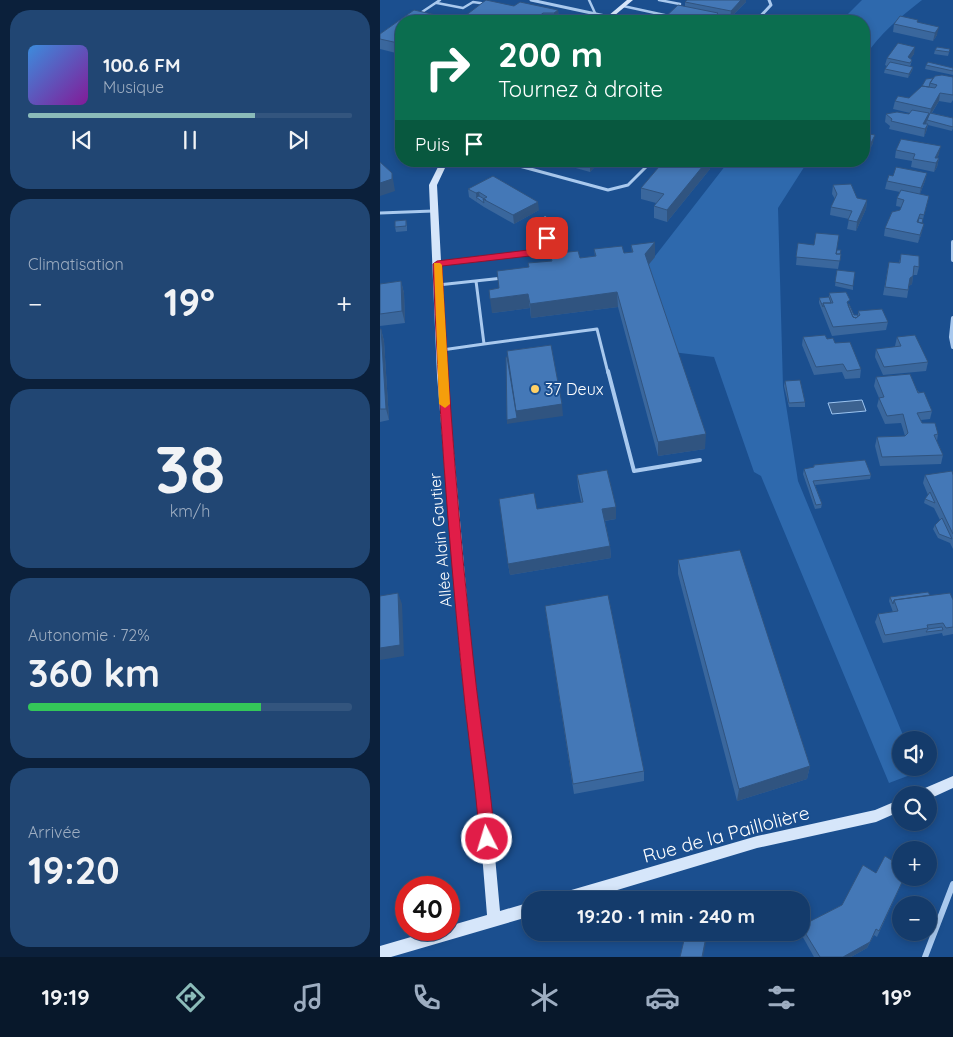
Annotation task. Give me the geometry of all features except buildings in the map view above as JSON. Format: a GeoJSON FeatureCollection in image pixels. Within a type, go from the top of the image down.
{"type":"FeatureCollection","features":[{"type":"Feature","properties":{"kind":"street"},"geometry":{"type":"LineString","coordinates":[[531,0],[599,15]]}},
{"type":"Feature","properties":{"kind":"street"},"geometry":{"type":"LineString","coordinates":[[613,15],[630,0]]}},
{"type":"Feature","properties":{"kind":"street"},"geometry":{"type":"LineString","coordinates":[[762,15],[771,5],[769,0]]}},
{"type":"Feature","properties":{"kind":"street","name":"Allée Alain Gautier"},"geometry":{"type":"LineString","coordinates":[[442,167],[433,186],[441,350],[467,666],[482,780],[494,920]]}},
{"type":"Feature","properties":{"kind":"street"},"geometry":{"type":"LineString","coordinates":[[953,242],[953,260]]}},
{"type":"Feature","properties":{"kind":"street"},"geometry":{"type":"LineString","coordinates":[[953,318],[951,337],[953,347]]}},
{"type":"Feature","properties":{"kind":"street"},"geometry":{"type":"LineString","coordinates":[[937,789],[953,782]]}},
{"type":"Feature","properties":{"kind":"street","name":"Rue de la Paillolière"},"geometry":{"type":"LineString","coordinates":[[591,891],[757,842],[876,816],[892,809]]}},
{"type":"Feature","properties":{"kind":"street"},"geometry":{"type":"LineString","coordinates":[[925,957],[953,884]]}},
{"type":"Feature","properties":{"kind":"street"},"geometry":{"type":"LineString","coordinates":[[380,953],[522,912]]}},
{"type":"Feature","properties":{"kind":"lane"},"geometry":{"type":"LineString","coordinates":[[419,15],[440,0]]}},
{"type":"Feature","properties":{"kind":"lane"},"geometry":{"type":"LineString","coordinates":[[588,0],[595,13]]}},
{"type":"Feature","properties":{"kind":"lane"},"geometry":{"type":"LineString","coordinates":[[659,0],[680,4]]}},
{"type":"Feature","properties":{"kind":"lane"},"geometry":{"type":"LineString","coordinates":[[436,3],[463,8],[473,2],[492,5]]}},
{"type":"Feature","properties":{"kind":"lane"},"geometry":{"type":"LineString","coordinates":[[623,6],[664,15]]}},
{"type":"Feature","properties":{"kind":"lane"},"geometry":{"type":"LineString","coordinates":[[548,13],[559,15]]}},
{"type":"Feature","properties":{"kind":"lane"},"geometry":{"type":"LineString","coordinates":[[522,167],[608,190],[619,191],[628,187],[646,167]]}},
{"type":"Feature","properties":{"kind":"lane"},"geometry":{"type":"LineString","coordinates":[[380,213],[434,211]]}},
{"type":"Feature","properties":{"kind":"lane"},"geometry":{"type":"LineString","coordinates":[[437,264],[530,253],[544,248],[547,238],[545,218]]}},
{"type":"Feature","properties":{"kind":"lane"},"geometry":{"type":"LineString","coordinates":[[438,285],[509,278]]}},
{"type":"Feature","properties":{"kind":"lane"},"geometry":{"type":"LineString","coordinates":[[476,281],[484,344]]}},
{"type":"Feature","properties":{"kind":"lane"},"geometry":{"type":"LineString","coordinates":[[441,350],[597,329],[634,471],[700,460]]}},
{"type":"Feature","properties":{"kind":"shaded area"},"geometry":{"type":"Polygon","coordinates":[[[862,0],[922,0],[883,33],[870,49],[870,15],[847,15],[862,0]]]}},
{"type":"Feature","properties":{"kind":"shaded area"},"geometry":{"type":"Polygon","coordinates":[[[724,167],[804,167],[778,208],[783,386],[798,481],[901,731],[892,731],[892,776],[907,776],[889,783],[761,476],[754,472],[714,357],[672,352],[645,269],[724,167]]]}},
{"type":"Feature","properties":{"kind":"shaded area"},"geometry":{"type":"Polygon","coordinates":[[[862,400],[866,411],[832,414],[828,403],[862,400]]]}},
{"type":"Feature","properties":{"kind":"slow traffic"},"geometry":{"type":"LineString","coordinates":[[437,265],[445,404]]}},
{"type":"Feature","properties":{"kind":"place","name":"37 Deux"},"geometry":{"type":"Point","coordinates":[535,389]}},
{"type":"Feature","properties":{"kind":"route"},"geometry":{"type":"LineString","coordinates":[[487,839],[482,780],[467,666],[442,375],[437,264],[530,253],[544,248],[547,238]]}}]}
